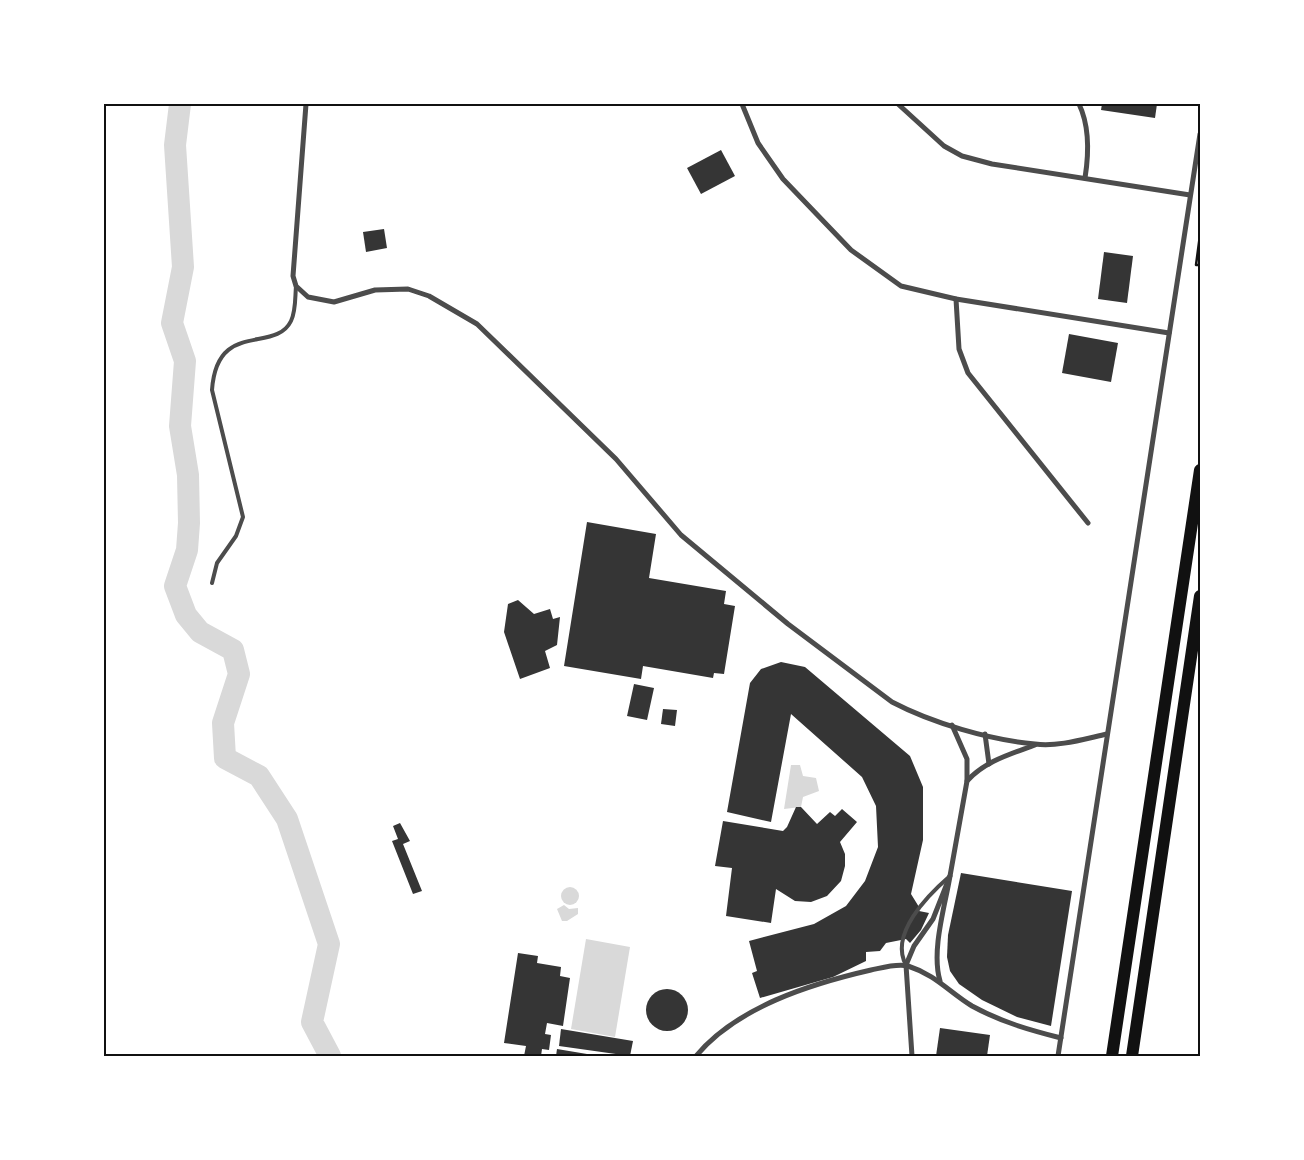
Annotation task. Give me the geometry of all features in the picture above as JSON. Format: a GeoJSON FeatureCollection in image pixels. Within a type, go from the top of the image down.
{"type":"FeatureCollection","features":[{"type":"Feature","properties":{"kind":"highway"},"geometry":{"type":"LineString","coordinates":[[1112,1056],[1200,470]]}},
{"type":"Feature","properties":{"kind":"highway"},"geometry":{"type":"LineString","coordinates":[[1132,1056],[1200,596]]}},
{"type":"Feature","properties":{"kind":"street"},"geometry":{"type":"LineString","coordinates":[[306,104],[293,276],[296,286],[308,297],[334,302],[375,290],[408,289],[429,296],[477,324],[616,459],[681,535],[788,624],[857,677],[909,711],[985,734],[1036,745]]}},
{"type":"Feature","properties":{"kind":"street"},"geometry":{"type":"LineString","coordinates":[[742,104],[758,143],[783,179],[851,250],[901,286],[956,299],[1170,333]]}},
{"type":"Feature","properties":{"kind":"street"},"geometry":{"type":"LineString","coordinates":[[898,104],[944,146],[962,156],[992,164],[1190,195]]}},
{"type":"Feature","properties":{"kind":"street"},"geometry":{"type":"LineString","coordinates":[[1079,104],[1084,114],[1090,151],[1085,178]]}},
{"type":"Feature","properties":{"kind":"street"},"geometry":{"type":"LineString","coordinates":[[1058,1056],[1106,734],[1200,134]]}},
{"type":"Feature","properties":{"kind":"street"},"geometry":{"type":"LineString","coordinates":[[956,299],[958,349],[968,373],[1088,524]]}},
{"type":"Feature","properties":{"kind":"street"},"geometry":{"type":"LineString","coordinates":[[940,981],[936,966],[937,952],[967,781],[967,759],[963,745],[952,725]]}},
{"type":"Feature","properties":{"kind":"street"},"geometry":{"type":"LineString","coordinates":[[985,734],[989,764]]}},
{"type":"Feature","properties":{"kind":"street"},"geometry":{"type":"LineString","coordinates":[[967,781],[975,772],[989,764],[1036,745],[1076,741],[1106,734]]}},
{"type":"Feature","properties":{"kind":"street"},"geometry":{"type":"LineString","coordinates":[[912,1056],[906,965],[914,946],[933,920],[950,876]]}},
{"type":"Feature","properties":{"kind":"street"},"geometry":{"type":"LineString","coordinates":[[696,1056],[704,1046],[726,1029],[790,994],[852,974],[906,965],[940,981],[970,1005],[995,1018],[1020,1028],[1061,1038]]}},
{"type":"Feature","properties":{"kind":"lane"},"geometry":{"type":"LineString","coordinates":[[212,583],[217,564],[241,526],[243,517],[212,390],[214,372],[217,363],[235,346],[280,333],[286,328],[292,320],[296,286]]}},
{"type":"Feature","properties":{"kind":"lane"},"geometry":{"type":"LineString","coordinates":[[906,965],[901,956],[900,945],[904,934],[923,902],[950,876]]}},
{"type":"Feature","properties":{"kind":"path"},"geometry":{"type":"LineString","coordinates":[[1200,235],[1196,265],[1199,265],[1200,259]]}},
{"type":"Feature","properties":{"kind":"shaded area"},"geometry":{"type":"Polygon","coordinates":[[[791,765],[800,765],[803,776],[816,778],[819,791],[803,797],[801,807],[784,809],[791,765]]]}},
{"type":"Feature","properties":{"kind":"shaded area"},"geometry":{"type":"Polygon","coordinates":[[[570,887],[576,890],[579,896],[576,902],[570,905],[564,902],[561,896],[564,890],[570,887]]]}},
{"type":"Feature","properties":{"kind":"shaded area"},"geometry":{"type":"Polygon","coordinates":[[[564,905],[569,909],[578,908],[578,914],[567,921],[562,921],[557,909],[564,905]]]}},
{"type":"Feature","properties":{"kind":"shaded area"},"geometry":{"type":"Polygon","coordinates":[[[586,939],[630,947],[615,1037],[571,1029],[586,939]]]}},
{"type":"Feature","properties":{"kind":"building"},"geometry":{"type":"Polygon","coordinates":[[[1102,104],[1157,104],[1155,118],[1101,110],[1102,104]]]}},
{"type":"Feature","properties":{"kind":"building"},"geometry":{"type":"Polygon","coordinates":[[[721,150],[735,176],[701,194],[687,168],[721,150]]]}},
{"type":"Feature","properties":{"kind":"building"},"geometry":{"type":"Polygon","coordinates":[[[384,229],[387,248],[366,252],[363,232],[384,229]]]}},
{"type":"Feature","properties":{"kind":"building"},"geometry":{"type":"Polygon","coordinates":[[[1104,252],[1133,256],[1127,303],[1098,299],[1104,252]]]}},
{"type":"Feature","properties":{"kind":"building"},"geometry":{"type":"Polygon","coordinates":[[[1069,334],[1118,343],[1111,382],[1062,373],[1069,334]]]}},
{"type":"Feature","properties":{"kind":"building"},"geometry":{"type":"Polygon","coordinates":[[[587,522],[656,534],[649,578],[726,591],[724,604],[735,606],[724,674],[714,673],[713,678],[643,666],[641,679],[564,666],[587,522]]]}},
{"type":"Feature","properties":{"kind":"building"},"geometry":{"type":"Polygon","coordinates":[[[518,600],[534,614],[550,609],[553,619],[560,617],[557,645],[545,651],[550,668],[520,679],[504,632],[508,604],[518,600]]]}},
{"type":"Feature","properties":{"kind":"building"},"geometry":{"type":"Polygon","coordinates":[[[781,662],[805,667],[910,756],[923,787],[923,840],[911,894],[919,907],[919,911],[929,913],[921,930],[910,943],[906,939],[886,943],[880,951],[866,952],[866,961],[833,977],[760,998],[752,973],[757,971],[749,941],[814,924],[846,906],[865,881],[878,847],[876,806],[862,777],[791,714],[771,822],[727,812],[750,683],[761,669],[781,662]]]}},
{"type":"Feature","properties":{"kind":"building"},"geometry":{"type":"Polygon","coordinates":[[[634,684],[654,688],[647,720],[627,716],[634,684]]]}},
{"type":"Feature","properties":{"kind":"building"},"geometry":{"type":"Polygon","coordinates":[[[663,709],[677,710],[675,726],[661,724],[663,709]]]}},
{"type":"Feature","properties":{"kind":"building"},"geometry":{"type":"Polygon","coordinates":[[[796,807],[801,807],[817,824],[830,812],[835,816],[842,809],[857,822],[840,842],[845,854],[845,866],[841,881],[827,896],[811,902],[795,901],[776,889],[771,923],[726,916],[732,868],[715,866],[723,821],[783,831],[787,827],[796,807]]]}},
{"type":"Feature","properties":{"kind":"building"},"geometry":{"type":"Polygon","coordinates":[[[400,823],[410,841],[403,844],[422,891],[413,894],[392,841],[398,839],[393,826],[400,823]]]}},
{"type":"Feature","properties":{"kind":"building"},"geometry":{"type":"Polygon","coordinates":[[[961,873],[1072,891],[1051,1026],[1017,1017],[982,1000],[959,984],[950,971],[947,957],[948,935],[961,873]]]}},
{"type":"Feature","properties":{"kind":"building"},"geometry":{"type":"Polygon","coordinates":[[[518,953],[538,956],[537,963],[561,967],[560,976],[570,978],[563,1026],[547,1023],[545,1034],[551,1035],[549,1050],[542,1049],[541,1056],[524,1056],[526,1046],[504,1043],[518,953]]]}},
{"type":"Feature","properties":{"kind":"building"},"geometry":{"type":"Polygon","coordinates":[[[663,989],[671,989],[682,995],[688,1010],[682,1025],[671,1031],[663,1031],[652,1025],[646,1014],[646,1006],[652,995],[663,989]]]}},
{"type":"Feature","properties":{"kind":"building"},"geometry":{"type":"Polygon","coordinates":[[[940,1028],[990,1035],[987,1056],[936,1056],[940,1028]]]}},
{"type":"Feature","properties":{"kind":"building"},"geometry":{"type":"Polygon","coordinates":[[[561,1029],[633,1041],[630,1056],[559,1046],[561,1029]]]}},
{"type":"Feature","properties":{"kind":"building"},"geometry":{"type":"Polygon","coordinates":[[[557,1049],[593,1055],[593,1056],[556,1056],[557,1049]]]}},
{"type":"Feature","properties":{"kind":"waterway"},"geometry":{"type":"LineString","coordinates":[[180,104],[175,145],[183,267],[172,323],[185,361],[180,426],[188,475],[189,523],[187,550],[175,586],[186,615],[200,632],[233,650],[239,674],[223,723],[225,758],[259,776],[287,819],[329,944],[312,1022],[330,1056]]}}]}
